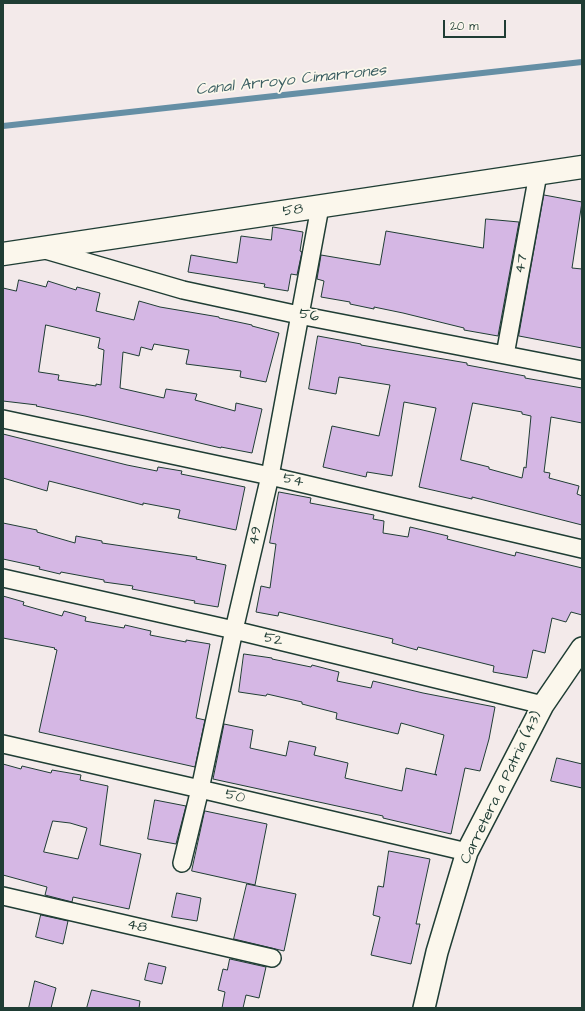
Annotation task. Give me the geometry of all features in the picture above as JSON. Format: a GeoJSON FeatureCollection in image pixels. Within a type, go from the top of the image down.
{"type":"FeatureCollection","features":[{"type":"Feature","properties":{"kind":"main road","name":"58"},"geometry":{"type":"LineString","coordinates":[[3,254],[582,167]]}},
{"type":"Feature","properties":{"kind":"street","name":"47"},"geometry":{"type":"LineString","coordinates":[[505,355],[538,174]]}},
{"type":"Feature","properties":{"kind":"street","name":"49"},"geometry":{"type":"LineString","coordinates":[[182,863],[270,476],[320,207]]}},
{"type":"Feature","properties":{"kind":"street","name":"56"},"geometry":{"type":"LineString","coordinates":[[39,249],[183,290],[299,315],[582,370]]}},
{"type":"Feature","properties":{"kind":"street","name":"54"},"geometry":{"type":"LineString","coordinates":[[3,419],[270,476],[582,549]]}},
{"type":"Feature","properties":{"kind":"street","name":"52"},"geometry":{"type":"LineString","coordinates":[[3,578],[234,630],[543,705]]}},
{"type":"Feature","properties":{"kind":"street","name":"Carretera a Patria (43)"},"geometry":{"type":"LineString","coordinates":[[424,1008],[437,952],[467,852],[543,705],[582,648]]}},
{"type":"Feature","properties":{"kind":"street","name":"50"},"geometry":{"type":"LineString","coordinates":[[3,744],[467,852]]}},
{"type":"Feature","properties":{"kind":"street","name":"48"},"geometry":{"type":"LineString","coordinates":[[3,896],[272,958]]}},
{"type":"Feature","properties":{"kind":"building"},"geometry":{"type":"Polygon","coordinates":[[[544,195],[582,202],[572,268],[582,269],[582,348],[519,336],[544,195]]]}},
{"type":"Feature","properties":{"kind":"building"},"geometry":{"type":"Polygon","coordinates":[[[486,219],[519,222],[498,336],[464,330],[464,328],[403,313],[374,307],[374,309],[350,304],[350,302],[321,297],[324,281],[317,279],[321,255],[380,265],[386,231],[483,248],[486,219]]]}},
{"type":"Feature","properties":{"kind":"building"},"geometry":{"type":"Polygon","coordinates":[[[273,227],[303,232],[300,251],[302,252],[297,275],[291,274],[288,291],[264,287],[265,284],[188,272],[191,255],[237,263],[241,236],[271,240],[273,227]]]}},
{"type":"Feature","properties":{"kind":"building"},"geometry":{"type":"Polygon","coordinates":[[[19,280],[46,287],[48,281],[76,290],[77,287],[100,293],[96,311],[134,320],[139,301],[160,307],[219,317],[279,333],[266,382],[240,377],[241,371],[186,364],[189,350],[154,344],[152,350],[141,347],[139,356],[123,352],[120,388],[164,398],[166,389],[197,394],[195,400],[235,411],[236,403],[262,409],[252,453],[221,448],[36,406],[37,405],[3,401],[3,288],[16,291],[19,280]],[[46,325],[39,372],[59,375],[58,380],[96,386],[96,384],[101,385],[104,350],[98,348],[100,338],[46,325]]]}},
{"type":"Feature","properties":{"kind":"building"},"geometry":{"type":"Polygon","coordinates":[[[318,336],[467,363],[467,365],[525,376],[525,378],[582,388],[582,423],[551,417],[544,472],[550,473],[549,478],[579,486],[577,494],[582,496],[582,525],[472,497],[472,499],[419,487],[436,408],[404,402],[392,476],[367,472],[366,477],[323,467],[332,426],[379,436],[390,385],[339,377],[336,394],[309,389],[318,336]],[[473,403],[461,460],[489,467],[489,469],[522,478],[524,467],[526,468],[531,416],[522,414],[522,412],[473,403]]]}},
{"type":"Feature","properties":{"kind":"building"},"geometry":{"type":"Polygon","coordinates":[[[3,434],[127,465],[157,471],[158,467],[182,471],[181,474],[245,487],[236,530],[178,518],[180,510],[143,503],[143,505],[49,481],[47,491],[3,478],[3,434]]]}},
{"type":"Feature","properties":{"kind":"building"},"geometry":{"type":"Polygon","coordinates":[[[279,492],[311,498],[310,503],[374,515],[373,519],[384,521],[383,533],[408,537],[410,527],[448,536],[447,539],[515,556],[516,552],[582,568],[582,615],[571,612],[566,622],[552,618],[545,653],[533,650],[527,678],[493,672],[494,666],[418,647],[417,650],[392,643],[393,639],[279,612],[278,616],[256,612],[261,586],[270,588],[276,544],[270,543],[279,492]]]}},
{"type":"Feature","properties":{"kind":"building"},"geometry":{"type":"Polygon","coordinates":[[[3,523],[37,530],[37,532],[75,543],[76,536],[102,541],[102,543],[197,557],[196,559],[226,565],[218,607],[132,589],[133,586],[104,582],[104,580],[61,572],[60,574],[39,569],[40,567],[3,559],[3,523]]]}},
{"type":"Feature","properties":{"kind":"building"},"geometry":{"type":"Polygon","coordinates":[[[3,596],[24,602],[23,605],[62,616],[64,611],[86,617],[85,621],[124,628],[125,625],[151,631],[150,635],[186,642],[186,640],[210,644],[196,718],[205,720],[195,767],[39,732],[57,650],[54,649],[55,648],[3,638],[3,596]]]}},
{"type":"Feature","properties":{"kind":"building"},"geometry":{"type":"Polygon","coordinates":[[[244,654],[272,658],[311,667],[312,665],[339,672],[337,681],[371,688],[373,681],[423,693],[495,707],[489,739],[480,771],[465,768],[451,834],[383,818],[383,816],[213,779],[224,724],[253,730],[250,748],[286,756],[289,741],[316,747],[314,755],[348,763],[345,778],[402,791],[406,768],[437,775],[435,774],[444,735],[401,723],[398,734],[336,719],[337,713],[302,704],[302,702],[267,694],[266,696],[239,692],[244,654]]]}},
{"type":"Feature","properties":{"kind":"building"},"geometry":{"type":"Polygon","coordinates":[[[557,758],[582,764],[582,788],[551,781],[557,758]]]}},
{"type":"Feature","properties":{"kind":"building"},"geometry":{"type":"Polygon","coordinates":[[[3,764],[21,769],[22,766],[51,773],[52,770],[81,775],[80,780],[108,786],[100,845],[141,854],[129,909],[73,897],[72,902],[45,895],[47,887],[3,875],[3,764]],[[53,821],[44,852],[78,859],[87,828],[70,823],[53,821]]]}},
{"type":"Feature","properties":{"kind":"building"},"geometry":{"type":"Polygon","coordinates":[[[155,800],[186,806],[176,844],[148,839],[155,800]]]}},
{"type":"Feature","properties":{"kind":"building"},"geometry":{"type":"Polygon","coordinates":[[[205,811],[267,824],[255,885],[192,871],[205,811]]]}},
{"type":"Feature","properties":{"kind":"building"},"geometry":{"type":"Polygon","coordinates":[[[389,851],[430,859],[416,924],[420,924],[411,964],[371,955],[380,917],[373,915],[378,886],[383,887],[389,851]]]}},
{"type":"Feature","properties":{"kind":"building"},"geometry":{"type":"Polygon","coordinates":[[[247,884],[296,894],[284,951],[234,939],[247,884]]]}},
{"type":"Feature","properties":{"kind":"building"},"geometry":{"type":"Polygon","coordinates":[[[177,893],[201,898],[197,921],[172,917],[177,893]]]}},
{"type":"Feature","properties":{"kind":"building"},"geometry":{"type":"Polygon","coordinates":[[[41,915],[68,921],[63,944],[36,937],[41,915]]]}},
{"type":"Feature","properties":{"kind":"building"},"geometry":{"type":"Polygon","coordinates":[[[230,959],[266,967],[259,998],[246,995],[243,1008],[222,1008],[225,992],[218,990],[223,969],[227,970],[230,959]]]}},
{"type":"Feature","properties":{"kind":"building"},"geometry":{"type":"Polygon","coordinates":[[[149,963],[166,967],[162,984],[145,980],[149,963]]]}},
{"type":"Feature","properties":{"kind":"building"},"geometry":{"type":"Polygon","coordinates":[[[35,981],[56,988],[51,1008],[29,1008],[35,981]]]}},
{"type":"Feature","properties":{"kind":"building"},"geometry":{"type":"Polygon","coordinates":[[[92,990],[140,1001],[139,1008],[87,1008],[92,990]]]}},
{"type":"Feature","properties":{"kind":"waterway","name":"Canal Arroyo Cimarrones"},"geometry":{"type":"LineString","coordinates":[[3,126],[582,62]]}}]}
